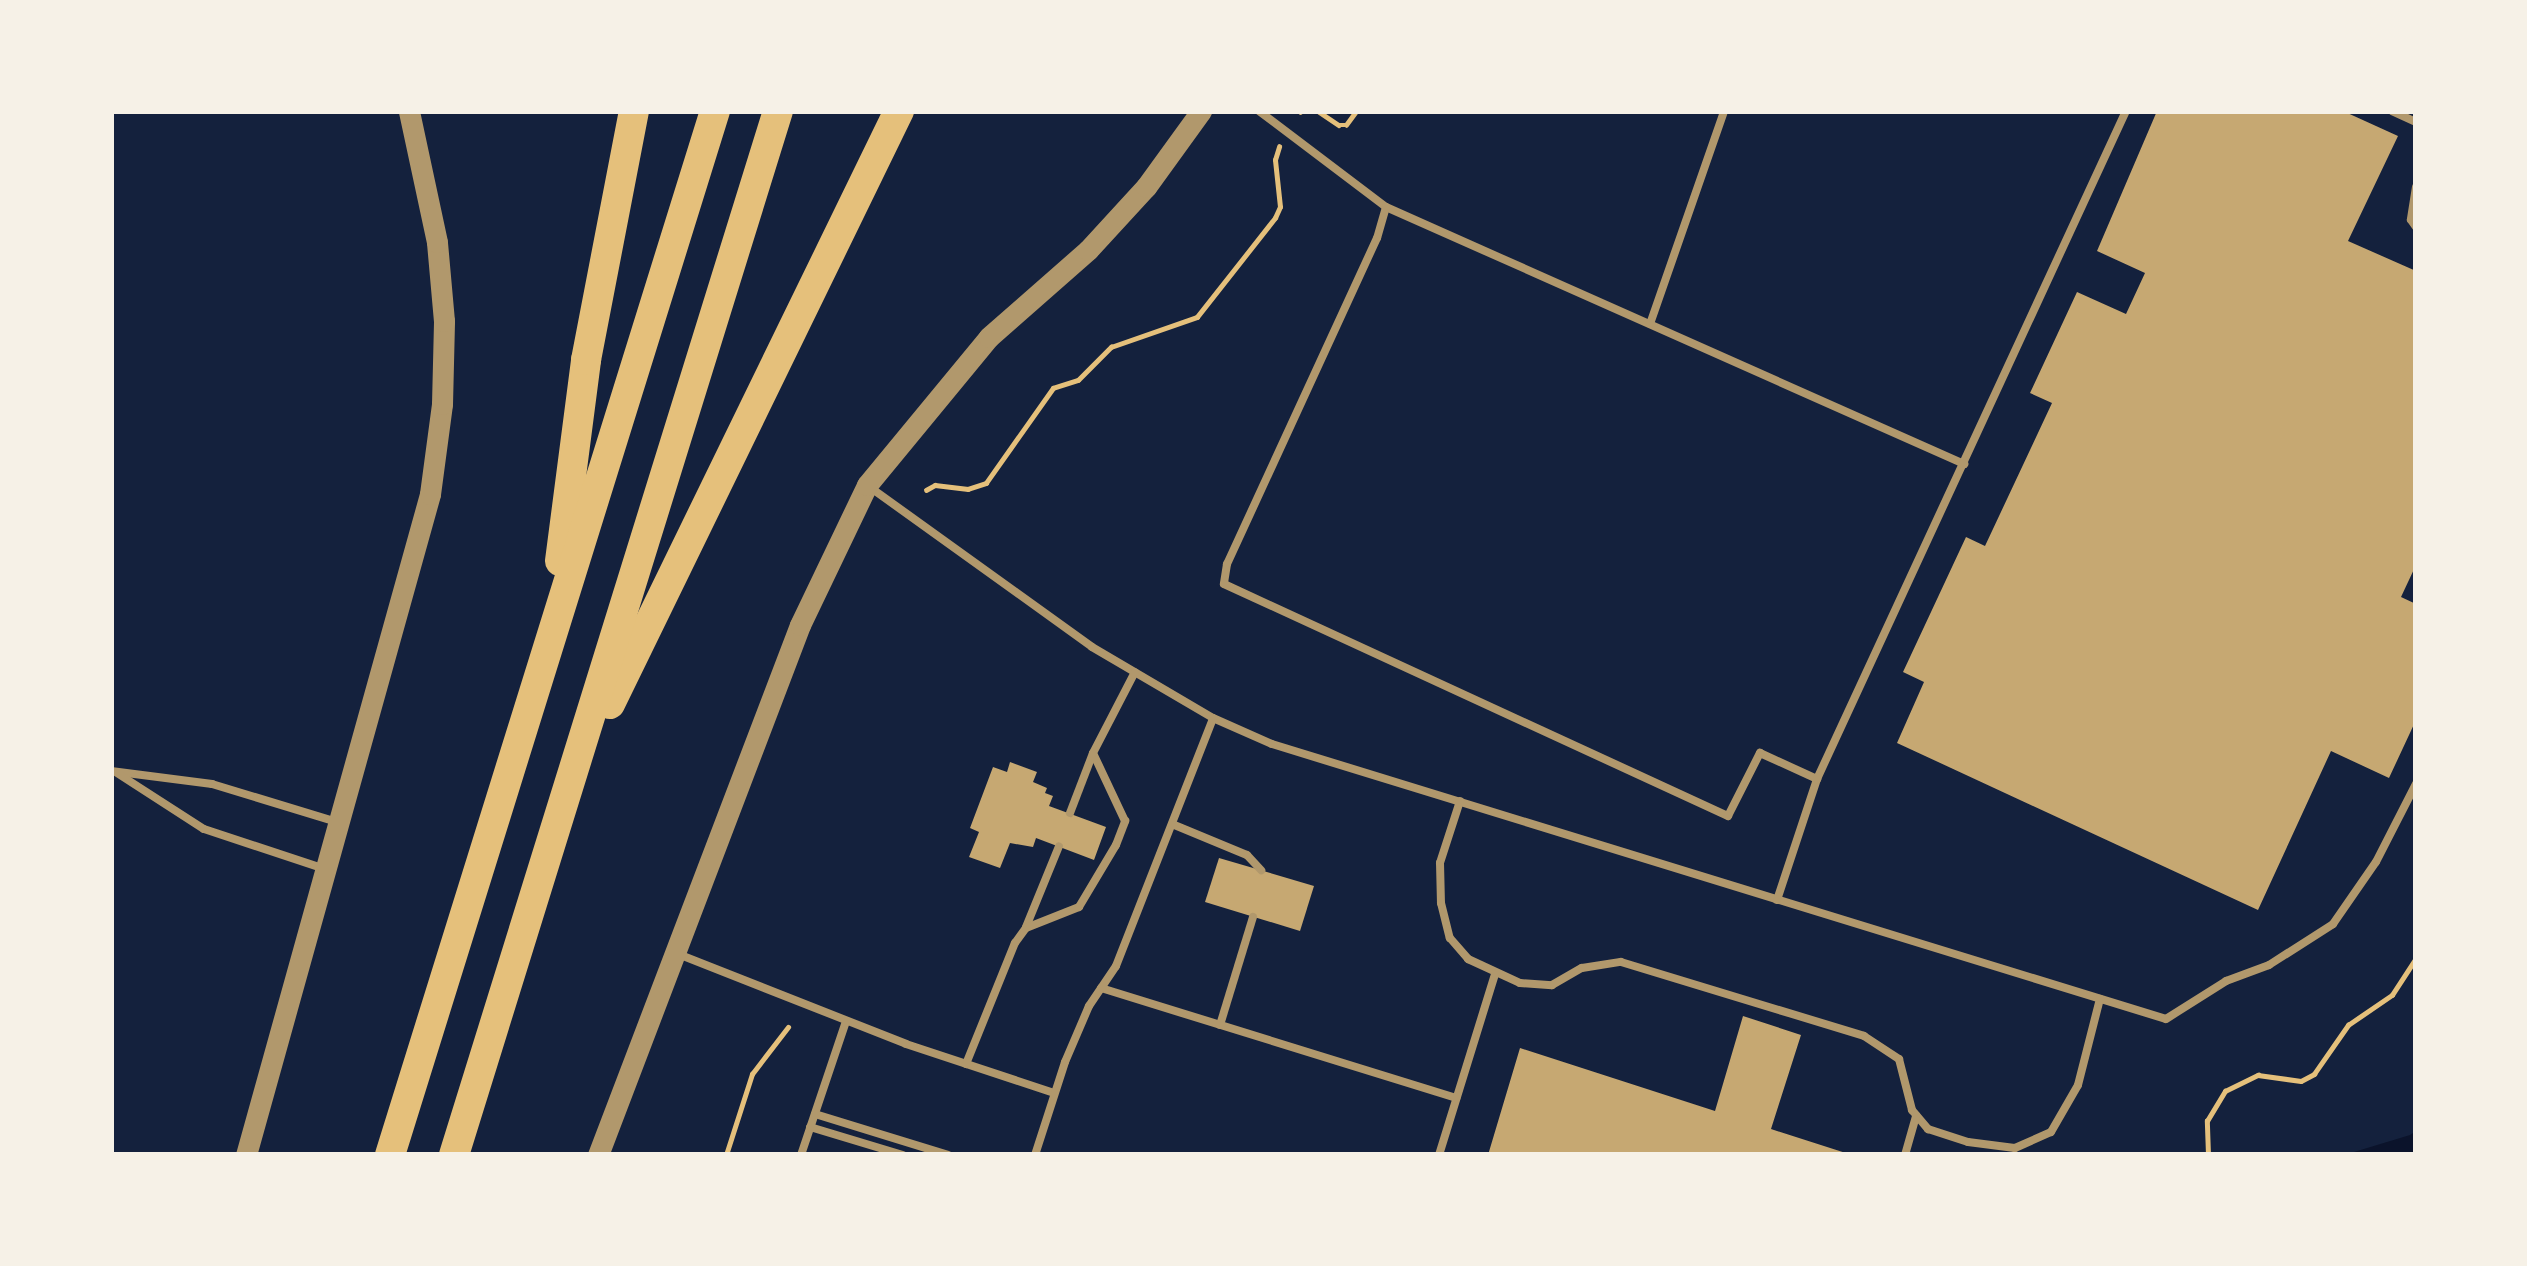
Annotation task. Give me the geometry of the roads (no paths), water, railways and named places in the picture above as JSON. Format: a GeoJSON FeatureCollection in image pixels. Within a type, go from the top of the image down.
{"type":"FeatureCollection","features":[{"type":"Feature","properties":{"kind":"highway"},"geometry":{"type":"LineString","coordinates":[[549,643],[586,360],[634,111]]}},
{"type":"Feature","properties":{"kind":"highway"},"geometry":{"type":"LineString","coordinates":[[390,1155],[715,111]]}},
{"type":"Feature","properties":{"kind":"highway"},"geometry":{"type":"LineString","coordinates":[[454,1155],[778,111]]}},
{"type":"Feature","properties":{"kind":"highway"},"geometry":{"type":"LineString","coordinates":[[567,790],[899,111]]}},
{"type":"Feature","properties":{"kind":"street"},"geometry":{"type":"LineString","coordinates":[[246,1155],[430,494],[442,404],[444,321],[437,242],[409,111]]}},
{"type":"Feature","properties":{"kind":"street"},"geometry":{"type":"LineString","coordinates":[[598,1155],[800,625],[867,485],[989,337],[1088,250],[1146,187],[1201,111]]}},
{"type":"Feature","properties":{"kind":"lane"},"geometry":{"type":"LineString","coordinates":[[1258,111],[1386,207],[1964,464]]}},
{"type":"Feature","properties":{"kind":"lane"},"geometry":{"type":"LineString","coordinates":[[1650,324],[1724,111]]}},
{"type":"Feature","properties":{"kind":"lane"},"geometry":{"type":"LineString","coordinates":[[1777,900],[1817,778],[2126,111]]}},
{"type":"Feature","properties":{"kind":"lane"},"geometry":{"type":"LineString","coordinates":[[2392,111],[2416,122]]}},
{"type":"Feature","properties":{"kind":"lane"},"geometry":{"type":"LineString","coordinates":[[2416,187],[2411,220],[2416,227]]}},
{"type":"Feature","properties":{"kind":"lane"},"geometry":{"type":"LineString","coordinates":[[1386,207],[1377,238],[1227,564],[1224,584],[1728,816],[1760,753],[1817,778]]}},
{"type":"Feature","properties":{"kind":"lane"},"geometry":{"type":"LineString","coordinates":[[867,485],[1092,647],[1213,718],[1272,744],[2166,1018],[2226,981],[2269,965],[2333,924],[2376,862],[2416,784]]}},
{"type":"Feature","properties":{"kind":"lane"},"geometry":{"type":"LineString","coordinates":[[1070,813],[1093,753],[1135,672]]}},
{"type":"Feature","properties":{"kind":"lane"},"geometry":{"type":"LineString","coordinates":[[1035,1155],[1054,1093],[1101,988],[1116,966],[1213,718]]}},
{"type":"Feature","properties":{"kind":"lane"},"geometry":{"type":"LineString","coordinates":[[1025,928],[1079,908],[1101,878],[1126,821],[1093,753]]}},
{"type":"Feature","properties":{"kind":"lane"},"geometry":{"type":"LineString","coordinates":[[113,771],[212,784],[339,823]]}},
{"type":"Feature","properties":{"kind":"lane"},"geometry":{"type":"LineString","coordinates":[[113,771],[204,829],[326,869]]}},
{"type":"Feature","properties":{"kind":"lane"},"geometry":{"type":"LineString","coordinates":[[1460,800],[1440,862],[1441,903],[1450,938],[1468,959],[1495,974],[1552,985],[1582,968],[1621,962],[1864,1036],[1899,1059],[1917,1115],[1928,1129],[1991,1148],[2034,1143],[2068,1109],[2100,999]]}},
{"type":"Feature","properties":{"kind":"lane"},"geometry":{"type":"LineString","coordinates":[[1172,824],[1247,855],[1261,870]]}},
{"type":"Feature","properties":{"kind":"lane"},"geometry":{"type":"LineString","coordinates":[[966,1064],[1059,846]]}},
{"type":"Feature","properties":{"kind":"lane"},"geometry":{"type":"LineString","coordinates":[[1220,1025],[1253,917]]}},
{"type":"Feature","properties":{"kind":"lane"},"geometry":{"type":"LineString","coordinates":[[676,953],[845,1021],[1054,1093]]}},
{"type":"Feature","properties":{"kind":"lane"},"geometry":{"type":"LineString","coordinates":[[1439,1155],[1495,974]]}},
{"type":"Feature","properties":{"kind":"lane"},"geometry":{"type":"LineString","coordinates":[[1101,988],[1456,1098]]}},
{"type":"Feature","properties":{"kind":"lane"},"geometry":{"type":"LineString","coordinates":[[801,1155],[845,1021]]}},
{"type":"Feature","properties":{"kind":"lane"},"geometry":{"type":"LineString","coordinates":[[814,1114],[948,1155]]}},
{"type":"Feature","properties":{"kind":"lane"},"geometry":{"type":"LineString","coordinates":[[1905,1155],[1917,1115]]}},
{"type":"Feature","properties":{"kind":"lane"},"geometry":{"type":"LineString","coordinates":[[810,1127],[903,1155]]}},
{"type":"Feature","properties":{"kind":"water"},"geometry":{"type":"Polygon","coordinates":[[[2416,1131],[2416,1155],[2344,1155],[2410,1135],[2416,1131]]]}}]}
